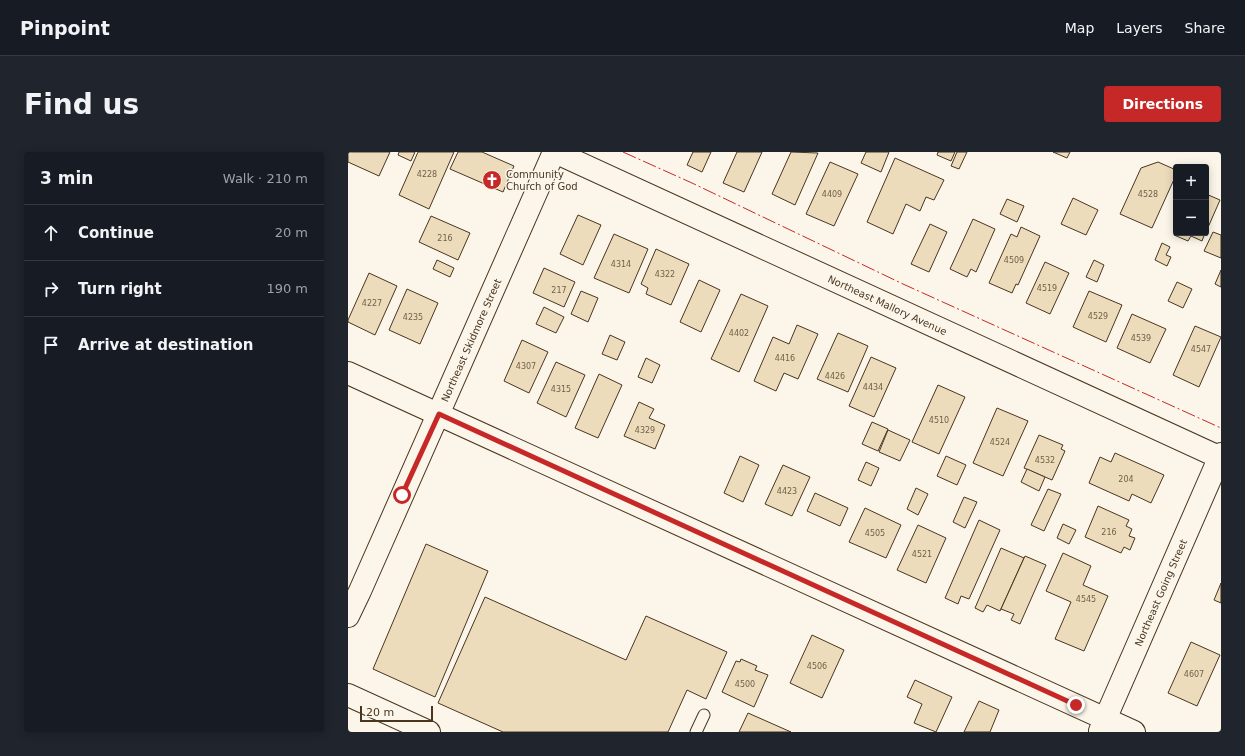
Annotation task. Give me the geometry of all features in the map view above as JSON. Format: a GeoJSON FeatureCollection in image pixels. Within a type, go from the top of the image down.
{"type":"FeatureCollection","features":[{"type":"Feature","properties":{"kind":"street","name":"Northeast Skidmore Street"},"geometry":{"type":"LineString","coordinates":[[348,616],[354,589],[439,414],[554,152]]}},
{"type":"Feature","properties":{"kind":"street","name":"Northeast Mallory Avenue"},"geometry":{"type":"LineString","coordinates":[[554,152],[1220,456]]}},
{"type":"Feature","properties":{"kind":"street"},"geometry":{"type":"LineString","coordinates":[[348,373],[439,414],[1102,725],[1134,732]]}},
{"type":"Feature","properties":{"kind":"street","name":"Northeast Going Street"},"geometry":{"type":"LineString","coordinates":[[1102,725],[1220,456]]}},
{"type":"Feature","properties":{"kind":"street"},"geometry":{"type":"LineString","coordinates":[[348,695],[429,732]]}},
{"type":"Feature","properties":{"kind":"lane"},"geometry":{"type":"LineString","coordinates":[[696,732],[704,715]]}},
{"type":"Feature","properties":{"kind":"building"},"geometry":{"type":"Polygon","coordinates":[[[348,152],[390,152],[379,176],[348,162],[348,152]]]}},
{"type":"Feature","properties":{"kind":"building"},"geometry":{"type":"Polygon","coordinates":[[[399,152],[415,152],[411,161],[398,155],[399,152]]]}},
{"type":"Feature","properties":{"kind":"building"},"geometry":{"type":"Polygon","coordinates":[[[418,152],[454,152],[429,209],[399,195],[418,152]]]}},
{"type":"Feature","properties":{"kind":"building","name":"Community Church of God"},"geometry":{"type":"Polygon","coordinates":[[[458,152],[482,152],[514,166],[503,192],[450,169],[458,152]]]}},
{"type":"Feature","properties":{"kind":"building"},"geometry":{"type":"Polygon","coordinates":[[[693,152],[711,152],[702,172],[687,165],[693,152]]]}},
{"type":"Feature","properties":{"kind":"building"},"geometry":{"type":"Polygon","coordinates":[[[737,152],[762,152],[744,192],[723,183],[737,152]]]}},
{"type":"Feature","properties":{"kind":"building"},"geometry":{"type":"Polygon","coordinates":[[[791,152],[818,153],[795,205],[772,194],[791,152]]]}},
{"type":"Feature","properties":{"kind":"building"},"geometry":{"type":"Polygon","coordinates":[[[866,152],[889,152],[881,172],[861,163],[866,152]]]}},
{"type":"Feature","properties":{"kind":"building"},"geometry":{"type":"Polygon","coordinates":[[[938,152],[955,152],[951,161],[937,155],[938,152]]]}},
{"type":"Feature","properties":{"kind":"building"},"geometry":{"type":"Polygon","coordinates":[[[957,152],[967,152],[959,169],[951,166],[957,152]]]}},
{"type":"Feature","properties":{"kind":"building"},"geometry":{"type":"Polygon","coordinates":[[[1053,152],[1070,152],[1067,158],[1053,152]]]}},
{"type":"Feature","properties":{"kind":"building"},"geometry":{"type":"Polygon","coordinates":[[[895,158],[944,180],[934,200],[926,197],[920,211],[906,204],[893,234],[867,222],[895,158]]]}},
{"type":"Feature","properties":{"kind":"building"},"geometry":{"type":"Polygon","coordinates":[[[830,162],[858,174],[834,226],[806,214],[830,162]]]}},
{"type":"Feature","properties":{"kind":"building"},"geometry":{"type":"Polygon","coordinates":[[[1158,162],[1173,169],[1173,182],[1152,228],[1120,214],[1141,168],[1158,162]]]}},
{"type":"Feature","properties":{"kind":"building"},"geometry":{"type":"Polygon","coordinates":[[[1209,195],[1220,200],[1209,225],[1209,195]]]}},
{"type":"Feature","properties":{"kind":"building"},"geometry":{"type":"Polygon","coordinates":[[[1073,198],[1098,210],[1086,235],[1061,224],[1073,198]]]}},
{"type":"Feature","properties":{"kind":"building"},"geometry":{"type":"Polygon","coordinates":[[[1007,199],[1024,206],[1017,222],[1000,214],[1007,199]]]}},
{"type":"Feature","properties":{"kind":"building"},"geometry":{"type":"Polygon","coordinates":[[[578,215],[601,225],[583,265],[560,254],[578,215]]]}},
{"type":"Feature","properties":{"kind":"building"},"geometry":{"type":"Polygon","coordinates":[[[431,216],[470,233],[458,260],[419,242],[431,216]]]}},
{"type":"Feature","properties":{"kind":"building"},"geometry":{"type":"Polygon","coordinates":[[[973,219],[995,229],[976,272],[971,269],[967,277],[950,269],[973,219]]]}},
{"type":"Feature","properties":{"kind":"building"},"geometry":{"type":"Polygon","coordinates":[[[930,224],[947,232],[929,272],[911,264],[930,224]]]}},
{"type":"Feature","properties":{"kind":"building"},"geometry":{"type":"Polygon","coordinates":[[[1021,227],[1040,236],[1018,285],[1016,284],[1012,293],[989,283],[1011,234],[1017,237],[1021,227]]]}},
{"type":"Feature","properties":{"kind":"building"},"geometry":{"type":"Polygon","coordinates":[[[1213,232],[1221,235],[1221,258],[1204,251],[1213,232]]]}},
{"type":"Feature","properties":{"kind":"building"},"geometry":{"type":"Polygon","coordinates":[[[614,234],[648,249],[629,293],[594,278],[614,234]]]}},
{"type":"Feature","properties":{"kind":"building"},"geometry":{"type":"Polygon","coordinates":[[[1176,236],[1191,236],[1188,241],[1176,236]]]}},
{"type":"Feature","properties":{"kind":"building"},"geometry":{"type":"Polygon","coordinates":[[[1191,236],[1204,236],[1202,241],[1191,236]]]}},
{"type":"Feature","properties":{"kind":"building"},"geometry":{"type":"Polygon","coordinates":[[[1162,243],[1170,247],[1166,255],[1171,257],[1167,266],[1155,260],[1162,243]]]}},
{"type":"Feature","properties":{"kind":"building"},"geometry":{"type":"Polygon","coordinates":[[[656,249],[689,264],[671,305],[646,294],[648,288],[641,284],[656,249]]]}},
{"type":"Feature","properties":{"kind":"building"},"geometry":{"type":"Polygon","coordinates":[[[437,260],[454,268],[450,277],[433,269],[437,260]]]}},
{"type":"Feature","properties":{"kind":"building"},"geometry":{"type":"Polygon","coordinates":[[[1094,260],[1104,265],[1097,282],[1086,277],[1094,260]]]}},
{"type":"Feature","properties":{"kind":"building"},"geometry":{"type":"Polygon","coordinates":[[[1045,262],[1069,273],[1050,314],[1026,303],[1045,262]]]}},
{"type":"Feature","properties":{"kind":"building"},"geometry":{"type":"Polygon","coordinates":[[[544,268],[575,282],[564,307],[533,293],[544,268]]]}},
{"type":"Feature","properties":{"kind":"building"},"geometry":{"type":"Polygon","coordinates":[[[1221,270],[1221,287],[1215,284],[1221,270]]]}},
{"type":"Feature","properties":{"kind":"building"},"geometry":{"type":"Polygon","coordinates":[[[369,273],[397,286],[375,335],[348,322],[369,273]]]}},
{"type":"Feature","properties":{"kind":"building"},"geometry":{"type":"Polygon","coordinates":[[[699,280],[720,290],[701,332],[680,322],[699,280]]]}},
{"type":"Feature","properties":{"kind":"building"},"geometry":{"type":"Polygon","coordinates":[[[1177,282],[1192,289],[1183,308],[1168,301],[1177,282]]]}},
{"type":"Feature","properties":{"kind":"building"},"geometry":{"type":"Polygon","coordinates":[[[407,289],[438,303],[420,344],[389,330],[407,289]]]}},
{"type":"Feature","properties":{"kind":"building"},"geometry":{"type":"Polygon","coordinates":[[[581,291],[598,298],[588,322],[571,314],[581,291]]]}},
{"type":"Feature","properties":{"kind":"building"},"geometry":{"type":"Polygon","coordinates":[[[1089,291],[1122,305],[1106,342],[1073,327],[1089,291]]]}},
{"type":"Feature","properties":{"kind":"building"},"geometry":{"type":"Polygon","coordinates":[[[741,294],[768,306],[739,372],[711,359],[741,294]]]}},
{"type":"Feature","properties":{"kind":"building"},"geometry":{"type":"Polygon","coordinates":[[[544,307],[564,317],[556,333],[536,324],[544,307]]]}},
{"type":"Feature","properties":{"kind":"building"},"geometry":{"type":"Polygon","coordinates":[[[1132,314],[1166,329],[1150,363],[1117,348],[1132,314]]]}},
{"type":"Feature","properties":{"kind":"building"},"geometry":{"type":"Polygon","coordinates":[[[797,325],[818,334],[798,379],[784,373],[776,391],[754,381],[773,337],[789,344],[797,325]]]}},
{"type":"Feature","properties":{"kind":"building"},"geometry":{"type":"Polygon","coordinates":[[[1195,326],[1221,337],[1199,387],[1173,375],[1195,326]]]}},
{"type":"Feature","properties":{"kind":"building"},"geometry":{"type":"Polygon","coordinates":[[[838,333],[868,346],[848,392],[817,379],[838,333]]]}},
{"type":"Feature","properties":{"kind":"building"},"geometry":{"type":"Polygon","coordinates":[[[610,335],[625,342],[617,360],[602,354],[610,335]]]}},
{"type":"Feature","properties":{"kind":"building"},"geometry":{"type":"Polygon","coordinates":[[[522,340],[548,352],[529,393],[504,381],[522,340]]]}},
{"type":"Feature","properties":{"kind":"building"},"geometry":{"type":"Polygon","coordinates":[[[871,357],[896,368],[874,417],[849,406],[871,357]]]}},
{"type":"Feature","properties":{"kind":"building"},"geometry":{"type":"Polygon","coordinates":[[[646,358],[660,365],[652,383],[638,377],[646,358]]]}},
{"type":"Feature","properties":{"kind":"building"},"geometry":{"type":"Polygon","coordinates":[[[556,362],[585,375],[566,417],[537,403],[556,362]]]}},
{"type":"Feature","properties":{"kind":"building"},"geometry":{"type":"Polygon","coordinates":[[[599,374],[622,385],[598,438],[575,428],[599,374]]]}},
{"type":"Feature","properties":{"kind":"building"},"geometry":{"type":"Polygon","coordinates":[[[938,385],[965,397],[939,454],[912,442],[938,385]]]}},
{"type":"Feature","properties":{"kind":"building"},"geometry":{"type":"Polygon","coordinates":[[[639,402],[654,409],[649,418],[665,425],[655,449],[624,436],[639,402]]]}},
{"type":"Feature","properties":{"kind":"building"},"geometry":{"type":"Polygon","coordinates":[[[997,408],[1028,421],[1003,476],[973,463],[997,408]]]}},
{"type":"Feature","properties":{"kind":"building"},"geometry":{"type":"Polygon","coordinates":[[[872,422],[888,429],[878,451],[862,444],[872,422]]]}},
{"type":"Feature","properties":{"kind":"building"},"geometry":{"type":"Polygon","coordinates":[[[888,430],[910,440],[900,461],[879,452],[888,430]]]}},
{"type":"Feature","properties":{"kind":"building"},"geometry":{"type":"Polygon","coordinates":[[[1039,435],[1063,445],[1061,449],[1065,451],[1052,480],[1024,468],[1039,435]]]}},
{"type":"Feature","properties":{"kind":"building"},"geometry":{"type":"Polygon","coordinates":[[[1115,453],[1164,475],[1151,503],[1132,494],[1129,501],[1089,483],[1100,457],[1111,462],[1115,453]]]}},
{"type":"Feature","properties":{"kind":"building"},"geometry":{"type":"Polygon","coordinates":[[[740,456],[759,465],[743,502],[724,493],[740,456]]]}},
{"type":"Feature","properties":{"kind":"building"},"geometry":{"type":"Polygon","coordinates":[[[946,456],[966,465],[957,485],[937,476],[946,456]]]}},
{"type":"Feature","properties":{"kind":"building"},"geometry":{"type":"Polygon","coordinates":[[[866,462],[879,468],[871,486],[858,480],[866,462]]]}},
{"type":"Feature","properties":{"kind":"building"},"geometry":{"type":"Polygon","coordinates":[[[783,465],[810,477],[792,516],[765,504],[783,465]]]}},
{"type":"Feature","properties":{"kind":"building"},"geometry":{"type":"Polygon","coordinates":[[[1027,469],[1045,477],[1039,491],[1021,482],[1027,469]]]}},
{"type":"Feature","properties":{"kind":"building"},"geometry":{"type":"Polygon","coordinates":[[[916,488],[928,494],[918,515],[907,509],[916,488]]]}},
{"type":"Feature","properties":{"kind":"building"},"geometry":{"type":"Polygon","coordinates":[[[1048,489],[1061,494],[1044,531],[1031,525],[1048,489]]]}},
{"type":"Feature","properties":{"kind":"building"},"geometry":{"type":"Polygon","coordinates":[[[815,493],[848,508],[840,526],[807,511],[815,493]]]}},
{"type":"Feature","properties":{"kind":"building"},"geometry":{"type":"Polygon","coordinates":[[[964,497],[977,502],[965,528],[953,522],[964,497]]]}},
{"type":"Feature","properties":{"kind":"building"},"geometry":{"type":"Polygon","coordinates":[[[1098,506],[1129,520],[1126,526],[1132,529],[1129,536],[1135,538],[1130,550],[1124,547],[1121,553],[1085,537],[1098,506]]]}},
{"type":"Feature","properties":{"kind":"building"},"geometry":{"type":"Polygon","coordinates":[[[865,508],[901,525],[886,558],[849,542],[865,508]]]}},
{"type":"Feature","properties":{"kind":"building"},"geometry":{"type":"Polygon","coordinates":[[[979,520],[1000,530],[969,599],[961,596],[958,604],[945,598],[979,520]]]}},
{"type":"Feature","properties":{"kind":"building"},"geometry":{"type":"Polygon","coordinates":[[[1063,524],[1076,530],[1069,544],[1057,538],[1063,524]]]}},
{"type":"Feature","properties":{"kind":"building"},"geometry":{"type":"Polygon","coordinates":[[[918,525],[946,538],[926,583],[897,570],[918,525]]]}},
{"type":"Feature","properties":{"kind":"building"},"geometry":{"type":"Polygon","coordinates":[[[426,544],[488,571],[435,697],[373,669],[426,544]]]}},
{"type":"Feature","properties":{"kind":"building"},"geometry":{"type":"Polygon","coordinates":[[[1001,548],[1024,558],[1000,611],[987,605],[983,612],[975,608],[1001,548]]]}},
{"type":"Feature","properties":{"kind":"building"},"geometry":{"type":"Polygon","coordinates":[[[1063,553],[1091,566],[1083,585],[1108,596],[1084,651],[1055,639],[1071,602],[1046,591],[1063,553]]]}},
{"type":"Feature","properties":{"kind":"building"},"geometry":{"type":"Polygon","coordinates":[[[1025,556],[1046,565],[1020,624],[1011,620],[1014,614],[1001,609],[1025,556]]]}},
{"type":"Feature","properties":{"kind":"building"},"geometry":{"type":"Polygon","coordinates":[[[1221,583],[1221,603],[1214,600],[1221,583]]]}},
{"type":"Feature","properties":{"kind":"building"},"geometry":{"type":"Polygon","coordinates":[[[485,597],[626,660],[646,616],[727,652],[706,699],[687,690],[668,732],[503,732],[438,703],[485,597]]]}},
{"type":"Feature","properties":{"kind":"building"},"geometry":{"type":"Polygon","coordinates":[[[812,635],[844,650],[822,698],[790,683],[812,635]]]}},
{"type":"Feature","properties":{"kind":"building"},"geometry":{"type":"Polygon","coordinates":[[[1191,642],[1220,655],[1197,706],[1168,693],[1191,642]]]}},
{"type":"Feature","properties":{"kind":"building"},"geometry":{"type":"Polygon","coordinates":[[[741,659],[757,666],[755,670],[768,675],[754,707],[722,692],[736,661],[740,662],[741,659]]]}},
{"type":"Feature","properties":{"kind":"building"},"geometry":{"type":"Polygon","coordinates":[[[915,680],[952,697],[936,732],[914,723],[922,704],[907,697],[915,680]]]}},
{"type":"Feature","properties":{"kind":"building"},"geometry":{"type":"Polygon","coordinates":[[[979,701],[999,710],[990,732],[964,732],[979,701]]]}},
{"type":"Feature","properties":{"kind":"building"},"geometry":{"type":"Polygon","coordinates":[[[748,713],[791,732],[739,732],[748,713]]]}},
{"type":"Feature","properties":{"kind":"power"},"geometry":{"type":"LineString","coordinates":[[623,152],[692,183],[903,284],[1221,428]]}},
{"type":"Feature","properties":{"kind":"place","name":"Community Church of God"},"geometry":{"type":"Point","coordinates":[492,180]}},
{"type":"Feature","properties":{"kind":"route"},"geometry":{"type":"LineString","coordinates":[[402,495],[439,414],[1076,705]]}}]}
